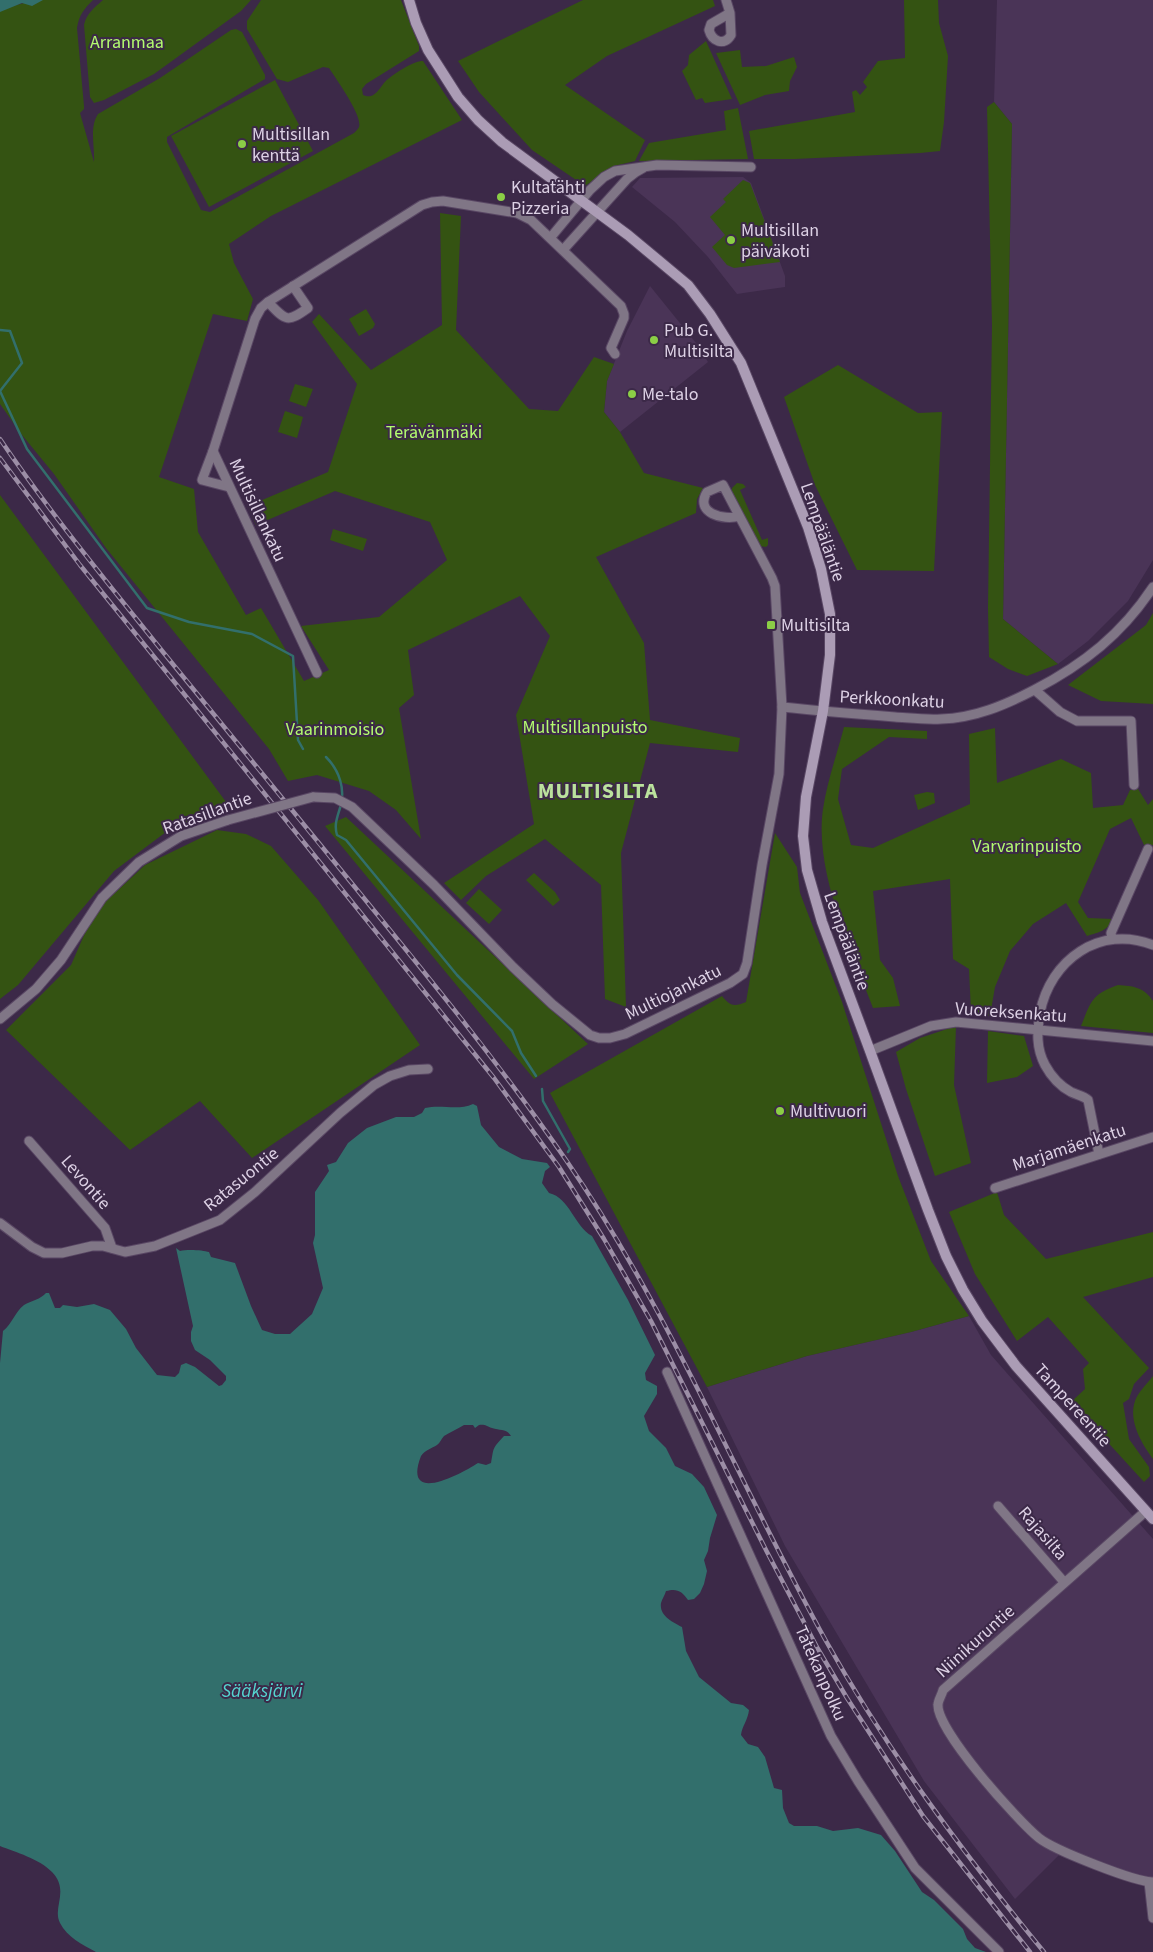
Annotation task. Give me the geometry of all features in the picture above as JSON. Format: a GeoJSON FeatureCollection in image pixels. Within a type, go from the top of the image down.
{"type":"FeatureCollection","features":[{"type":"Feature","properties":{"kind":"main road","name":"Lempääläntie"},"geometry":{"type":"LineString","coordinates":[[409,0],[416,23],[428,50],[452,89],[468,110],[502,142],[628,235],[688,285],[714,319],[740,363],[808,527],[827,592],[831,628],[830,655],[823,711],[806,797],[803,836],[804,852],[812,892],[939,1238],[955,1276],[973,1308]]}},
{"type":"Feature","properties":{"kind":"main road","name":"Tampereentie"},"geometry":{"type":"LineString","coordinates":[[973,1308],[1016,1366],[1149,1515]]}},
{"type":"Feature","properties":{"kind":"street"},"geometry":{"type":"LineString","coordinates":[[726,0],[730,13]]}},
{"type":"Feature","properties":{"kind":"street"},"geometry":{"type":"LineString","coordinates":[[563,250],[627,179],[649,166]]}},
{"type":"Feature","properties":{"kind":"street"},"geometry":{"type":"LineString","coordinates":[[550,237],[582,202],[590,190],[604,177],[615,171],[649,166],[751,167]]}},
{"type":"Feature","properties":{"kind":"street","name":"Multisillankatu"},"geometry":{"type":"LineString","coordinates":[[316,673],[213,451],[255,320],[261,308],[422,205],[442,202],[517,214],[531,220],[620,306],[624,314],[611,348],[615,354]]}},
{"type":"Feature","properties":{"kind":"street"},"geometry":{"type":"LineString","coordinates":[[268,302],[283,317],[289,320],[295,318],[308,308],[293,286]]}},
{"type":"Feature","properties":{"kind":"street"},"geometry":{"type":"LineString","coordinates":[[213,451],[202,480],[229,487]]}},
{"type":"Feature","properties":{"kind":"street","name":"Multiojankatu"},"geometry":{"type":"LineString","coordinates":[[415,867],[513,967],[552,1004],[590,1036],[610,1038],[625,1034],[682,1008],[730,983],[743,974],[749,952],[762,865],[779,774],[782,707],[775,586],[740,516]]}},
{"type":"Feature","properties":{"kind":"street","name":"Perkkoonkatu"},"geometry":{"type":"LineString","coordinates":[[823,711],[939,720],[957,718],[1004,705],[1078,666],[1104,645],[1134,612],[1153,587]]}},
{"type":"Feature","properties":{"kind":"street"},"geometry":{"type":"LineString","coordinates":[[1035,690],[1060,712],[1078,721],[1131,721],[1134,785]]}},
{"type":"Feature","properties":{"kind":"street"},"geometry":{"type":"LineString","coordinates":[[782,707],[823,711]]}},
{"type":"Feature","properties":{"kind":"street","name":"Ratasillantie"},"geometry":{"type":"LineString","coordinates":[[0,1020],[40,984],[61,960],[102,898],[139,862],[181,836],[228,820],[313,797],[335,798],[352,807],[415,867]]}},
{"type":"Feature","properties":{"kind":"street"},"geometry":{"type":"LineString","coordinates":[[1112,940],[1111,933],[1148,849]]}},
{"type":"Feature","properties":{"kind":"street"},"geometry":{"type":"LineString","coordinates":[[1099,1154],[1088,1100],[1063,1086],[1050,1074],[1038,1048],[1038,1029],[1042,1003],[1056,974],[1082,950],[1112,940],[1132,940],[1153,945]]}},
{"type":"Feature","properties":{"kind":"street","name":"Vuoreksenkatu"},"geometry":{"type":"LineString","coordinates":[[870,1051],[919,1030],[949,1022],[969,1022],[1153,1041]]}},
{"type":"Feature","properties":{"kind":"street","name":"Ratasuontie"},"geometry":{"type":"LineString","coordinates":[[0,1224],[44,1253],[62,1253],[92,1246],[112,1248],[124,1252],[136,1251],[164,1243],[220,1220],[255,1192],[340,1113],[374,1085],[390,1076],[409,1070],[428,1069]]}},
{"type":"Feature","properties":{"kind":"street","name":"Marjamäenkatu"},"geometry":{"type":"LineString","coordinates":[[996,1188],[1153,1137]]}},
{"type":"Feature","properties":{"kind":"street","name":"Levontie"},"geometry":{"type":"LineString","coordinates":[[29,1141],[105,1228],[112,1248]]}},
{"type":"Feature","properties":{"kind":"street","name":"Tatekanpolku"},"geometry":{"type":"LineString","coordinates":[[667,1372],[831,1736],[915,1868],[999,1952]]}},
{"type":"Feature","properties":{"kind":"street","name":"Rajasilta"},"geometry":{"type":"LineString","coordinates":[[998,1506],[1064,1582]]}},
{"type":"Feature","properties":{"kind":"street","name":"Niinikuruntie"},"geometry":{"type":"LineString","coordinates":[[1149,1515],[1064,1582],[944,1690],[938,1704],[940,1715],[964,1754],[998,1795],[1040,1838],[1063,1851],[1151,1882]]}},
{"type":"Feature","properties":{"kind":"street"},"geometry":{"type":"LineString","coordinates":[[1151,1882],[1153,1918]]}},
{"type":"Feature","properties":{"kind":"shaded area"},"geometry":{"type":"Polygon","coordinates":[[[997,0],[1153,0],[1153,560],[1128,601],[1088,641],[1058,664],[1003,619],[1012,124],[994,102],[997,0]]]}},
{"type":"Feature","properties":{"kind":"shaded area","name":"Multisillan päiväkoti"},"geometry":{"type":"Polygon","coordinates":[[[743,177],[751,183],[785,276],[785,287],[737,294],[708,257],[675,222],[632,187],[640,178],[743,177]]]}},
{"type":"Feature","properties":{"kind":"shaded area"},"geometry":{"type":"Polygon","coordinates":[[[650,286],[696,343],[708,362],[620,432],[604,412],[607,381],[627,331],[650,286]]]}},
{"type":"Feature","properties":{"kind":"shaded area"},"geometry":{"type":"Polygon","coordinates":[[[969,1316],[991,1355],[1153,1539],[1153,1918],[1149,1882],[1063,1851],[1015,1899],[924,1781],[785,1546],[707,1387],[807,1356],[911,1332],[969,1316]]]}},
{"type":"Feature","properties":{"kind":"green space"},"geometry":{"type":"Polygon","coordinates":[[[38,0],[93,0],[82,12],[77,28],[84,106],[80,113],[94,162],[93,131],[98,114],[160,78],[231,30],[236,29],[242,32],[265,75],[265,79],[167,137],[167,142],[201,210],[210,212],[354,133],[359,127],[353,106],[329,68],[323,67],[288,82],[277,79],[247,29],[247,21],[261,0],[401,0],[419,46],[419,51],[366,84],[362,89],[363,95],[371,96],[375,94],[395,74],[412,64],[423,61],[462,120],[271,216],[229,244],[234,263],[253,299],[247,321],[213,314],[159,477],[194,489],[198,532],[246,615],[261,608],[304,681],[329,670],[301,626],[379,617],[447,560],[430,522],[335,491],[256,525],[248,506],[328,472],[357,384],[312,322],[319,314],[371,370],[442,325],[440,213],[461,216],[456,330],[529,409],[558,411],[594,357],[614,364],[607,381],[604,412],[620,432],[644,473],[703,488],[697,499],[696,513],[596,557],[644,643],[650,720],[740,738],[738,752],[650,743],[621,853],[626,1007],[605,999],[601,885],[545,839],[486,876],[461,900],[444,883],[534,824],[516,715],[550,636],[520,596],[408,650],[414,695],[399,708],[421,839],[396,810],[369,791],[317,775],[288,781],[269,749],[106,548],[54,474],[22,435],[0,404],[0,9],[38,0]]]}},
{"type":"Feature","properties":{"kind":"green space","name":"Arranmaa"},"geometry":{"type":"Polygon","coordinates":[[[103,0],[251,0],[241,11],[154,74],[104,100],[94,103],[90,97],[84,25],[89,14],[103,0]]]}},
{"type":"Feature","properties":{"kind":"green space"},"geometry":{"type":"Polygon","coordinates":[[[583,0],[713,0],[715,6],[607,56],[565,85],[645,140],[635,161],[614,166],[585,186],[532,150],[479,92],[458,61],[583,0]]]}},
{"type":"Feature","properties":{"kind":"green space"},"geometry":{"type":"Polygon","coordinates":[[[904,0],[938,0],[939,23],[948,56],[944,122],[940,151],[795,159],[754,159],[749,131],[855,112],[852,92],[856,90],[860,95],[867,87],[863,82],[878,61],[905,58],[904,0]]]}},
{"type":"Feature","properties":{"kind":"green space"},"geometry":{"type":"Polygon","coordinates":[[[706,41],[732,99],[705,103],[702,98],[696,100],[682,71],[688,65],[689,55],[706,41]]]}},
{"type":"Feature","properties":{"kind":"green space"},"geometry":{"type":"Polygon","coordinates":[[[740,50],[742,67],[766,66],[794,57],[797,67],[790,81],[789,91],[765,95],[740,105],[716,53],[740,50]]]}},
{"type":"Feature","properties":{"kind":"green space","name":"Multisillan kenttä"},"geometry":{"type":"Polygon","coordinates":[[[275,80],[313,151],[209,207],[171,136],[275,80]]]}},
{"type":"Feature","properties":{"kind":"green space"},"geometry":{"type":"Polygon","coordinates":[[[994,102],[1012,124],[1003,619],[1058,664],[1027,676],[1008,669],[989,657],[992,325],[987,107],[994,102]]]}},
{"type":"Feature","properties":{"kind":"green space"},"geometry":{"type":"Polygon","coordinates":[[[738,108],[748,159],[639,161],[649,143],[726,130],[724,111],[738,108]]]}},
{"type":"Feature","properties":{"kind":"green space"},"geometry":{"type":"Polygon","coordinates":[[[743,180],[750,183],[780,262],[734,268],[727,265],[712,247],[725,235],[710,217],[726,202],[723,199],[743,180]]]}},
{"type":"Feature","properties":{"kind":"green space"},"geometry":{"type":"Polygon","coordinates":[[[366,309],[375,324],[373,328],[359,336],[349,319],[366,309]]]}},
{"type":"Feature","properties":{"kind":"green space"},"geometry":{"type":"Polygon","coordinates":[[[838,365],[918,413],[942,412],[934,571],[857,570],[815,485],[784,397],[838,365]]]}},
{"type":"Feature","properties":{"kind":"green space"},"geometry":{"type":"Polygon","coordinates":[[[295,384],[313,389],[306,407],[289,401],[295,384]]]}},
{"type":"Feature","properties":{"kind":"green space"},"geometry":{"type":"Polygon","coordinates":[[[285,411],[303,417],[297,438],[278,432],[285,411]]]}},
{"type":"Feature","properties":{"kind":"green space"},"geometry":{"type":"Polygon","coordinates":[[[737,483],[743,484],[746,487],[740,490],[762,540],[768,538],[768,545],[766,547],[760,546],[732,493],[732,488],[737,483]]]}},
{"type":"Feature","properties":{"kind":"green space"},"geometry":{"type":"Polygon","coordinates":[[[0,495],[229,806],[170,829],[114,871],[18,985],[0,999],[0,495]]]}},
{"type":"Feature","properties":{"kind":"green space"},"geometry":{"type":"Polygon","coordinates":[[[333,529],[367,539],[363,551],[330,540],[333,529]]]}},
{"type":"Feature","properties":{"kind":"green space"},"geometry":{"type":"Polygon","coordinates":[[[1153,613],[1153,704],[1101,701],[1068,685],[1146,625],[1153,613]]]}},
{"type":"Feature","properties":{"kind":"green space","name":"Varvarinpuisto"},"geometry":{"type":"Polygon","coordinates":[[[844,727],[927,731],[927,739],[889,737],[842,769],[838,799],[851,845],[873,848],[970,804],[969,734],[995,728],[997,783],[1061,759],[1091,773],[1093,808],[1123,805],[1130,790],[1138,789],[1148,805],[1153,799],[1153,845],[1145,847],[1131,818],[1110,829],[1078,902],[1088,918],[1113,919],[1111,923],[1103,930],[1087,936],[1066,903],[1033,924],[1010,951],[995,987],[990,1016],[971,1012],[969,969],[953,959],[950,879],[873,891],[880,960],[893,978],[900,1006],[873,1008],[836,910],[824,858],[823,809],[844,727]]]}},
{"type":"Feature","properties":{"kind":"green space"},"geometry":{"type":"Polygon","coordinates":[[[927,792],[934,793],[935,803],[918,810],[914,795],[927,792]]]}},
{"type":"Feature","properties":{"kind":"green space"},"geometry":{"type":"Polygon","coordinates":[[[346,817],[588,1044],[534,1079],[325,826],[346,817]]]}},
{"type":"Feature","properties":{"kind":"green space"},"geometry":{"type":"Polygon","coordinates":[[[217,830],[246,834],[271,846],[318,900],[420,1045],[252,1158],[200,1101],[130,1150],[6,1030],[71,965],[85,933],[103,904],[145,865],[217,830]]]}},
{"type":"Feature","properties":{"kind":"green space"},"geometry":{"type":"Polygon","coordinates":[[[775,833],[797,867],[800,893],[842,1002],[898,1176],[931,1261],[969,1316],[911,1332],[807,1356],[707,1387],[550,1093],[722,996],[732,1005],[746,1002],[775,833]]]}},
{"type":"Feature","properties":{"kind":"green space"},"geometry":{"type":"Polygon","coordinates":[[[534,873],[555,892],[560,900],[553,906],[526,880],[534,873]]]}},
{"type":"Feature","properties":{"kind":"green space"},"geometry":{"type":"Polygon","coordinates":[[[479,889],[502,910],[489,924],[466,903],[479,889]]]}},
{"type":"Feature","properties":{"kind":"green space"},"geometry":{"type":"Polygon","coordinates":[[[1118,985],[1138,988],[1150,996],[1153,1001],[1153,1033],[1081,1026],[1090,1004],[1098,995],[1118,985]]]}},
{"type":"Feature","properties":{"kind":"green space"},"geometry":{"type":"Polygon","coordinates":[[[956,1026],[954,1085],[971,1163],[935,1176],[906,1089],[896,1052],[920,1038],[956,1026]]]}},
{"type":"Feature","properties":{"kind":"green space"},"geometry":{"type":"Polygon","coordinates":[[[988,1031],[1024,1036],[1033,1066],[1017,1077],[987,1083],[988,1031]]]}},
{"type":"Feature","properties":{"kind":"green space"},"geometry":{"type":"Polygon","coordinates":[[[997,1192],[1004,1215],[1046,1259],[1153,1232],[1153,1277],[1083,1297],[1149,1368],[1134,1384],[1129,1399],[1123,1403],[1129,1439],[1149,1467],[1150,1476],[1144,1482],[1071,1402],[1085,1389],[1083,1369],[1089,1363],[1048,1317],[1017,1341],[975,1274],[949,1212],[997,1192]]]}},
{"type":"Feature","properties":{"kind":"green space"},"geometry":{"type":"Polygon","coordinates":[[[1153,1376],[1153,1459],[1137,1432],[1133,1409],[1138,1394],[1153,1376]]]}},
{"type":"Feature","properties":{"kind":"water"},"geometry":{"type":"Polygon","coordinates":[[[0,0],[43,0],[32,6],[22,3],[0,12],[0,0]]]}},
{"type":"Feature","properties":{"kind":"water","name":"Sääksjärvi"},"geometry":{"type":"Polygon","coordinates":[[[473,1104],[477,1106],[481,1125],[499,1147],[522,1159],[547,1163],[550,1167],[545,1171],[542,1183],[549,1193],[562,1200],[581,1226],[592,1236],[628,1300],[655,1355],[645,1373],[646,1380],[657,1386],[657,1394],[644,1416],[649,1431],[666,1448],[675,1466],[692,1474],[704,1487],[717,1515],[704,1560],[707,1571],[700,1593],[694,1599],[688,1600],[679,1591],[666,1591],[661,1603],[664,1615],[682,1627],[686,1651],[699,1677],[731,1703],[743,1705],[749,1710],[741,1735],[748,1744],[758,1747],[765,1757],[774,1788],[782,1790],[783,1808],[789,1823],[794,1826],[817,1826],[833,1831],[858,1828],[881,1835],[895,1851],[922,1892],[934,1900],[963,1929],[967,1939],[975,1948],[986,1952],[96,1952],[71,1936],[60,1923],[58,1911],[60,1886],[52,1872],[47,1867],[20,1853],[0,1846],[0,1363],[3,1331],[24,1305],[46,1293],[49,1293],[55,1308],[60,1308],[63,1305],[77,1307],[94,1304],[110,1310],[126,1329],[136,1348],[157,1375],[175,1377],[179,1373],[181,1365],[186,1363],[195,1367],[219,1386],[222,1385],[226,1380],[226,1376],[210,1360],[195,1350],[191,1341],[193,1326],[176,1248],[180,1251],[206,1251],[209,1252],[211,1257],[235,1263],[262,1330],[275,1334],[290,1334],[312,1314],[323,1288],[313,1243],[315,1235],[315,1192],[329,1171],[327,1165],[336,1162],[348,1143],[367,1128],[396,1117],[414,1117],[422,1113],[425,1108],[473,1104]],[[464,1425],[446,1435],[438,1444],[422,1454],[417,1471],[420,1480],[426,1483],[436,1482],[459,1474],[478,1463],[486,1465],[491,1463],[495,1446],[504,1436],[511,1436],[505,1431],[483,1425],[475,1428],[473,1425],[464,1425]]]}},
{"type":"Feature","properties":{"kind":"waterway"},"geometry":{"type":"LineString","coordinates":[[0,330],[10,331],[22,363],[0,391],[27,449],[147,608],[189,622],[252,634],[293,656],[298,740],[303,749]]}},
{"type":"Feature","properties":{"kind":"waterway"},"geometry":{"type":"LineString","coordinates":[[326,757],[335,768],[342,787],[342,801],[336,825],[337,835],[346,840],[457,975],[512,1031],[521,1053],[536,1076]]}},
{"type":"Feature","properties":{"kind":"waterway"},"geometry":{"type":"LineString","coordinates":[[542,1089],[543,1101],[570,1149],[568,1152]]}},
{"type":"Feature","properties":{"kind":"railway"},"geometry":{"type":"LineString","coordinates":[[0,439],[39,494],[100,573],[458,1015],[566,1160],[638,1276],[702,1397],[794,1581],[850,1682],[901,1762],[956,1840],[1044,1952]]}},
{"type":"Feature","properties":{"kind":"railway"},"geometry":{"type":"LineString","coordinates":[[0,458],[80,565],[494,1078],[559,1167],[604,1239],[651,1321],[767,1552],[818,1649],[847,1698],[923,1816],[1030,1952]]}},
{"type":"Feature","properties":{"kind":"place","name":"Multisillan kenttä"},"geometry":{"type":"Point","coordinates":[242,144]}},
{"type":"Feature","properties":{"kind":"place","name":"Kultatähti Pizzeria"},"geometry":{"type":"Point","coordinates":[501,197]}},
{"type":"Feature","properties":{"kind":"place","name":"Multisillan päiväkoti"},"geometry":{"type":"Point","coordinates":[731,240]}},
{"type":"Feature","properties":{"kind":"place","name":"Pub G. Multisilta"},"geometry":{"type":"Point","coordinates":[654,340]}},
{"type":"Feature","properties":{"kind":"place","name":"Me-talo"},"geometry":{"type":"Point","coordinates":[632,394]}},
{"type":"Feature","properties":{"kind":"place","name":"Multisilta"},"geometry":{"type":"Point","coordinates":[771,625]}},
{"type":"Feature","properties":{"kind":"place","name":"Multivuori"},"geometry":{"type":"Point","coordinates":[780,1111]}},
{"type":"Feature","properties":{"kind":"district","name":"MULTISILTA"},"geometry":{"type":"Point","coordinates":[598,790]}},
{"type":"Feature","properties":{"kind":"park label","name":"Terävänmäki"},"geometry":{"type":"Point","coordinates":[434,432]}},
{"type":"Feature","properties":{"kind":"park label","name":"Multisillanpuisto"},"geometry":{"type":"Point","coordinates":[585,727]}},
{"type":"Feature","properties":{"kind":"park label","name":"Vaarinmoisio"},"geometry":{"type":"Point","coordinates":[335,729]}}]}
